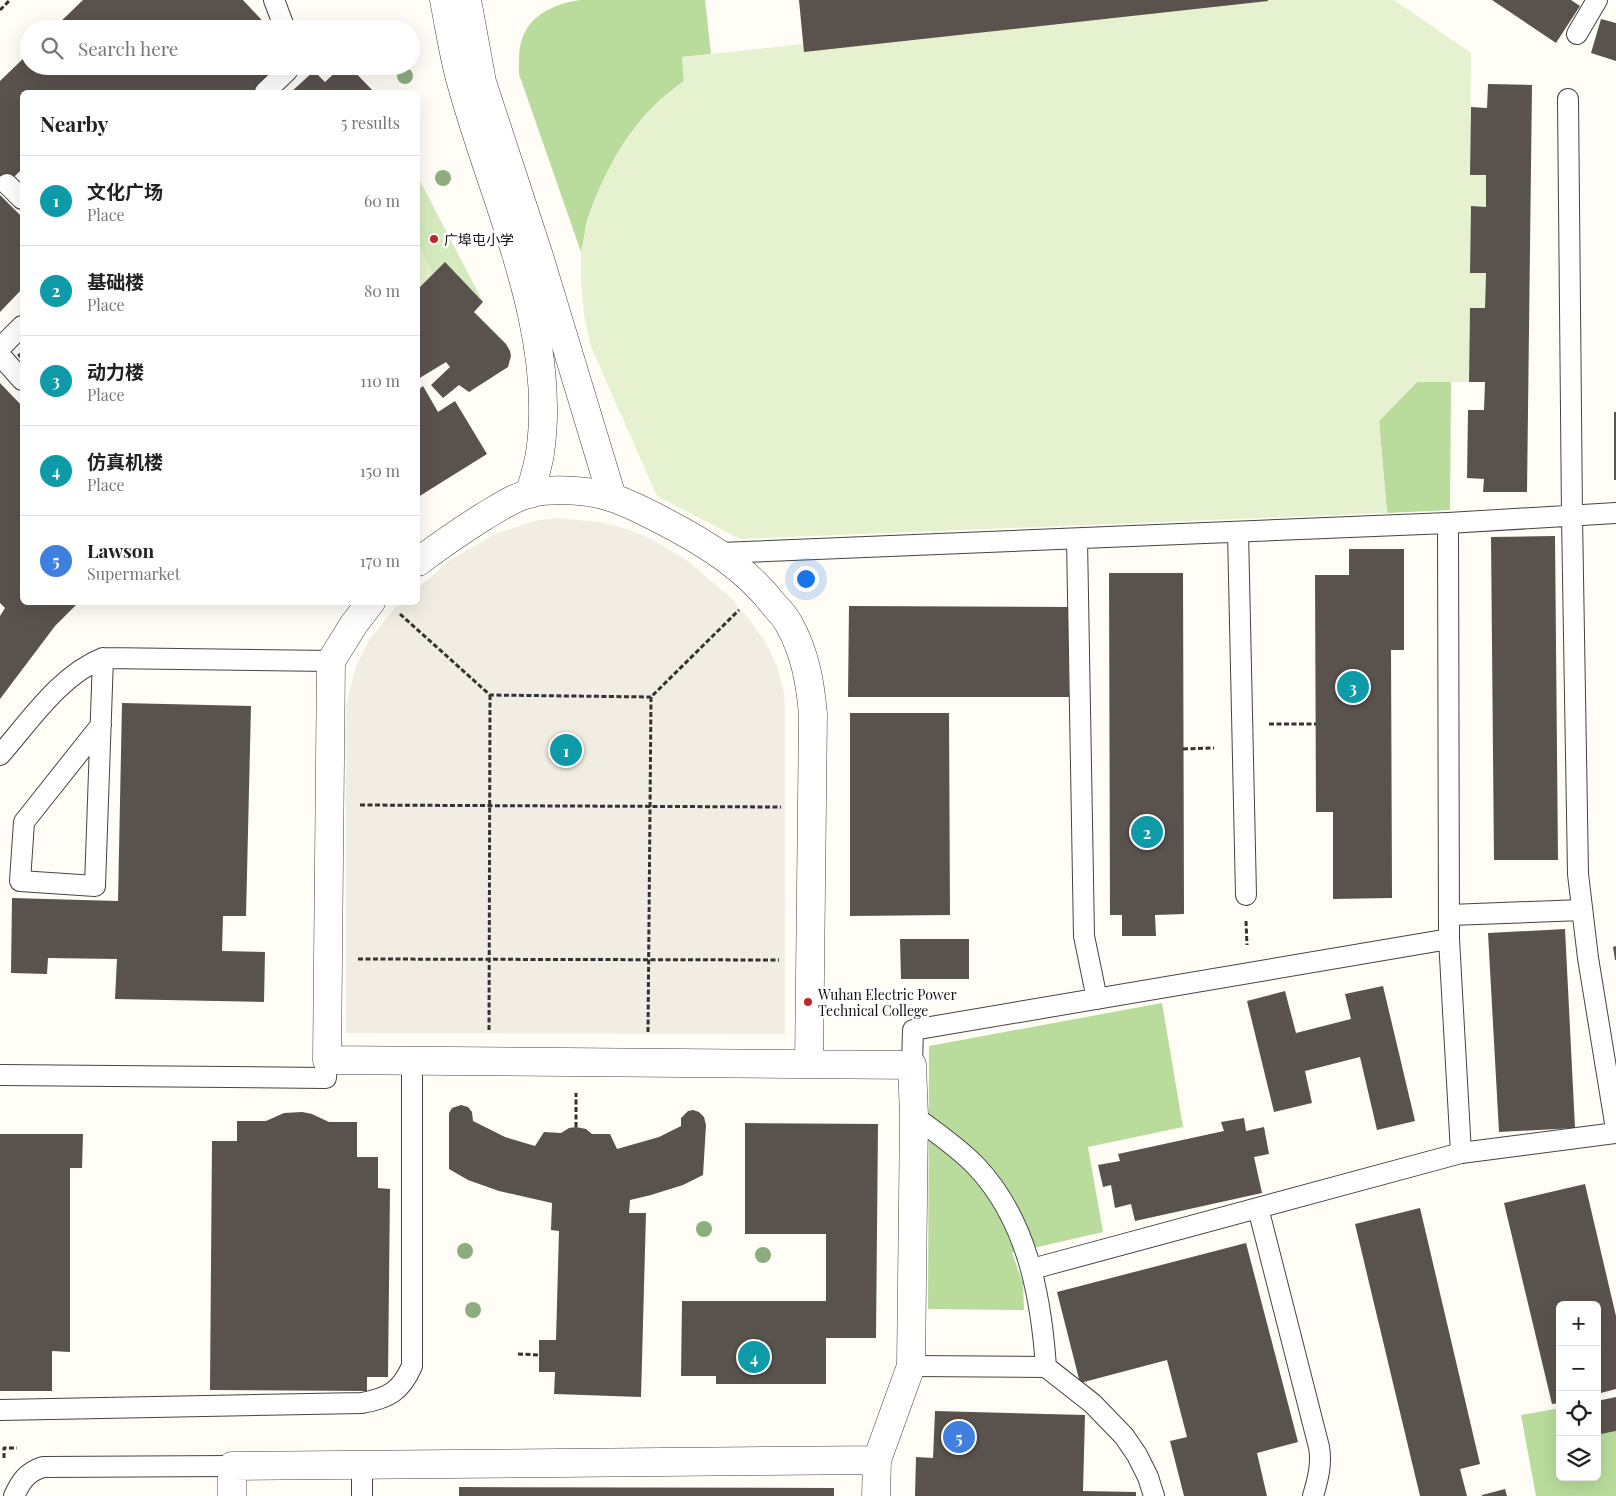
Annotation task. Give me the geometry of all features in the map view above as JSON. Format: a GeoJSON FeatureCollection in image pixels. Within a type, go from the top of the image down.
{"type":"FeatureCollection","features":[{"type":"Feature","properties":{"kind":"street"},"geometry":{"type":"LineString","coordinates":[[444,0],[462,89],[524,280],[542,368],[543,414],[540,454],[530,494]]}},
{"type":"Feature","properties":{"kind":"street"},"geometry":{"type":"LineString","coordinates":[[468,0],[482,82],[539,256],[612,497]]}},
{"type":"Feature","properties":{"kind":"street"},"geometry":{"type":"LineString","coordinates":[[420,561],[453,536],[502,505],[530,494],[591,492],[612,497],[647,512],[720,553],[761,588],[788,622],[800,645],[811,685],[812,807],[808,1064]]}},
{"type":"Feature","properties":{"kind":"street"},"geometry":{"type":"LineString","coordinates":[[383,606],[354,624],[330,661],[327,1060],[912,1065],[914,1116],[911,1366],[877,1460],[876,1496]]}},
{"type":"Feature","properties":{"kind":"street"},"geometry":{"type":"LineString","coordinates":[[232,1496],[232,1466],[877,1460]]}},
{"type":"Feature","properties":{"kind":"lane"},"geometry":{"type":"LineString","coordinates":[[274,0],[282,20]]}},
{"type":"Feature","properties":{"kind":"lane"},"geometry":{"type":"LineString","coordinates":[[1577,34],[1597,0]]}},
{"type":"Feature","properties":{"kind":"lane"},"geometry":{"type":"LineString","coordinates":[[267,90],[283,75]]}},
{"type":"Feature","properties":{"kind":"lane"},"geometry":{"type":"LineString","coordinates":[[1032,1269],[1461,1153],[1616,1131],[1588,958],[1578,874],[1568,99]]}},
{"type":"Feature","properties":{"kind":"lane"},"geometry":{"type":"LineString","coordinates":[[7,184],[20,197]]}},
{"type":"Feature","properties":{"kind":"lane"},"geometry":{"type":"LineString","coordinates":[[0,348],[20,328]]}},
{"type":"Feature","properties":{"kind":"lane"},"geometry":{"type":"LineString","coordinates":[[0,356],[20,378]]}},
{"type":"Feature","properties":{"kind":"lane"},"geometry":{"type":"LineString","coordinates":[[720,553],[1448,523],[1616,513]]}},
{"type":"Feature","properties":{"kind":"lane"},"geometry":{"type":"LineString","coordinates":[[1448,523],[1450,939],[1461,1153]]}},
{"type":"Feature","properties":{"kind":"lane"},"geometry":{"type":"LineString","coordinates":[[1238,532],[1246,895]]}},
{"type":"Feature","properties":{"kind":"lane"},"geometry":{"type":"LineString","coordinates":[[1077,539],[1084,936],[1097,999]]}},
{"type":"Feature","properties":{"kind":"lane"},"geometry":{"type":"LineString","coordinates":[[101,725],[24,822],[20,882],[95,886],[101,725],[103,658]]}},
{"type":"Feature","properties":{"kind":"lane"},"geometry":{"type":"LineString","coordinates":[[0,755],[72,675],[83,667],[103,658],[330,661]]}},
{"type":"Feature","properties":{"kind":"lane"},"geometry":{"type":"LineString","coordinates":[[1450,915],[1582,910]]}},
{"type":"Feature","properties":{"kind":"lane"},"geometry":{"type":"LineString","coordinates":[[912,1065],[912,1030],[1450,939]]}},
{"type":"Feature","properties":{"kind":"lane"},"geometry":{"type":"LineString","coordinates":[[0,1075],[326,1078],[327,1060]]}},
{"type":"Feature","properties":{"kind":"lane"},"geometry":{"type":"LineString","coordinates":[[0,1410],[362,1403],[379,1400],[396,1390],[408,1376],[412,1366],[412,1060]]}},
{"type":"Feature","properties":{"kind":"lane"},"geometry":{"type":"LineString","coordinates":[[914,1116],[975,1165],[1007,1210],[1032,1269],[1040,1311],[1046,1367]]}},
{"type":"Feature","properties":{"kind":"lane"},"geometry":{"type":"LineString","coordinates":[[1258,1208],[1319,1447],[1319,1474],[1313,1496]]}},
{"type":"Feature","properties":{"kind":"lane"},"geometry":{"type":"LineString","coordinates":[[911,1366],[1046,1367],[1092,1403],[1124,1436],[1137,1455],[1148,1477],[1154,1496]]}},
{"type":"Feature","properties":{"kind":"lane"},"geometry":{"type":"LineString","coordinates":[[362,1465],[362,1496]]}},
{"type":"Feature","properties":{"kind":"lane"},"geometry":{"type":"LineString","coordinates":[[14,1496],[19,1484],[26,1475],[33,1470],[43,1467],[232,1466]]}},
{"type":"Feature","properties":{"kind":"path"},"geometry":{"type":"LineString","coordinates":[[0,10],[10,0]]}},
{"type":"Feature","properties":{"kind":"path"},"geometry":{"type":"LineString","coordinates":[[648,1062],[651,697],[761,588]]}},
{"type":"Feature","properties":{"kind":"path"},"geometry":{"type":"LineString","coordinates":[[383,606],[490,695],[651,697]]}},
{"type":"Feature","properties":{"kind":"path"},"geometry":{"type":"LineString","coordinates":[[490,695],[490,1061]]}},
{"type":"Feature","properties":{"kind":"path"},"geometry":{"type":"LineString","coordinates":[[1242,724],[1316,724]]}},
{"type":"Feature","properties":{"kind":"path"},"geometry":{"type":"LineString","coordinates":[[329,805],[812,807]]}},
{"type":"Feature","properties":{"kind":"path"},"geometry":{"type":"LineString","coordinates":[[1246,895],[1247,973]]}},
{"type":"Feature","properties":{"kind":"path"},"geometry":{"type":"LineString","coordinates":[[328,959],[810,959]]}},
{"type":"Feature","properties":{"kind":"path"},"geometry":{"type":"LineString","coordinates":[[518,1354],[539,1354]]}},
{"type":"Feature","properties":{"kind":"green space"},"geometry":{"type":"Polygon","coordinates":[[[581,0],[705,0],[711,54],[682,57],[684,81],[648,112],[626,140],[608,170],[594,202],[587,222],[581,252],[519,74],[519,63],[520,47],[529,25],[549,9],[581,0]]]}},
{"type":"Feature","properties":{"kind":"green space"},"geometry":{"type":"Polygon","coordinates":[[[799,0],[1394,0],[1471,53],[1470,174],[1486,175],[1486,207],[1471,207],[1470,273],[1486,273],[1485,308],[1470,309],[1469,382],[1417,382],[1379,421],[1387,513],[740,539],[657,496],[591,347],[584,314],[581,284],[581,252],[588,220],[599,189],[615,157],[635,127],[660,100],[684,81],[682,57],[803,44],[799,0]]]}},
{"type":"Feature","properties":{"kind":"green space"},"geometry":{"type":"Polygon","coordinates":[[[420,181],[483,302],[445,263],[433,274],[420,248],[420,181]]]}},
{"type":"Feature","properties":{"kind":"green space"},"geometry":{"type":"Polygon","coordinates":[[[420,248],[433,274],[420,287],[420,248]]]}},
{"type":"Feature","properties":{"kind":"green space"},"geometry":{"type":"Polygon","coordinates":[[[1417,382],[1451,382],[1450,510],[1387,513],[1379,421],[1417,382]]]}},
{"type":"Feature","properties":{"kind":"green space"},"geometry":{"type":"Polygon","coordinates":[[[1162,1003],[1183,1127],[1088,1147],[1103,1232],[1012,1253],[1023,1283],[1024,1310],[928,1309],[929,1046],[1162,1003]]]}},
{"type":"Feature","properties":{"kind":"green space"},"geometry":{"type":"Polygon","coordinates":[[[1556,1409],[1556,1481],[1601,1481],[1601,1434],[1616,1431],[1616,1496],[1536,1496],[1521,1415],[1556,1409]]]}},
{"type":"Feature","properties":{"kind":"shaded area"},"geometry":{"type":"Polygon","coordinates":[[[556,518],[600,522],[627,529],[651,539],[688,561],[730,597],[765,641],[777,666],[784,693],[785,706],[785,1034],[346,1033],[346,705],[356,666],[369,640],[394,609],[399,605],[420,605],[420,586],[449,561],[495,534],[534,521],[556,518]]]}},
{"type":"Feature","properties":{"kind":"building"},"geometry":{"type":"Polygon","coordinates":[[[83,0],[243,0],[262,20],[62,20],[83,0]]]}},
{"type":"Feature","properties":{"kind":"building"},"geometry":{"type":"Polygon","coordinates":[[[799,0],[1268,0],[1268,1],[804,52],[799,0]]]}},
{"type":"Feature","properties":{"kind":"building"},"geometry":{"type":"Polygon","coordinates":[[[1492,0],[1571,0],[1580,6],[1556,43],[1492,0]]]}},
{"type":"Feature","properties":{"kind":"building"},"geometry":{"type":"Polygon","coordinates":[[[1601,19],[1616,23],[1616,61],[1591,53],[1601,19]]]}},
{"type":"Feature","properties":{"kind":"building"},"geometry":{"type":"Polygon","coordinates":[[[20,62],[20,75],[271,75],[255,90],[20,90],[20,171],[0,191],[0,81],[20,62]]]}},
{"type":"Feature","properties":{"kind":"building"},"geometry":{"type":"Polygon","coordinates":[[[310,75],[318,75],[325,82],[332,75],[358,75],[372,90],[293,90],[310,75]]]}},
{"type":"Feature","properties":{"kind":"building"},"geometry":{"type":"Polygon","coordinates":[[[1488,84],[1532,85],[1527,492],[1483,492],[1484,479],[1467,478],[1468,410],[1484,410],[1485,382],[1469,382],[1470,308],[1485,308],[1486,273],[1470,273],[1471,206],[1486,207],[1486,175],[1470,175],[1471,107],[1487,108],[1488,84]]]}},
{"type":"Feature","properties":{"kind":"building"},"geometry":{"type":"Polygon","coordinates":[[[0,195],[20,215],[20,291],[0,312],[0,195]]]}},
{"type":"Feature","properties":{"kind":"building","name":"广埠屯小学"},"geometry":{"type":"Polygon","coordinates":[[[445,262],[483,302],[474,312],[506,344],[511,356],[508,367],[469,392],[459,385],[443,398],[431,385],[450,367],[446,362],[420,378],[420,287],[445,262]]]}},
{"type":"Feature","properties":{"kind":"building"},"geometry":{"type":"Polygon","coordinates":[[[0,383],[20,404],[20,605],[76,605],[55,626],[0,699],[0,616],[5,608],[0,603],[0,383]]]}},
{"type":"Feature","properties":{"kind":"building"},"geometry":{"type":"Polygon","coordinates":[[[423,386],[438,412],[455,401],[487,454],[420,496],[420,388],[423,386]]]}},
{"type":"Feature","properties":{"kind":"building"},"geometry":{"type":"Polygon","coordinates":[[[1614,412],[1616,412],[1616,480],[1614,480],[1614,412]]]}},
{"type":"Feature","properties":{"kind":"building"},"geometry":{"type":"Polygon","coordinates":[[[1555,536],[1558,860],[1494,860],[1491,537],[1555,536]]]}},
{"type":"Feature","properties":{"kind":"building"},"geometry":{"type":"Polygon","coordinates":[[[1349,549],[1404,549],[1404,650],[1391,650],[1392,898],[1333,899],[1333,812],[1316,812],[1315,575],[1349,575],[1349,549]]]}},
{"type":"Feature","properties":{"kind":"building"},"geometry":{"type":"Polygon","coordinates":[[[1109,573],[1183,573],[1184,914],[1155,915],[1156,936],[1122,936],[1122,915],[1110,915],[1109,573]]]}},
{"type":"Feature","properties":{"kind":"building"},"geometry":{"type":"Polygon","coordinates":[[[849,606],[1068,607],[1069,697],[848,697],[849,606]]]}},
{"type":"Feature","properties":{"kind":"building"},"geometry":{"type":"Polygon","coordinates":[[[122,703],[251,706],[246,916],[223,916],[222,951],[265,952],[264,1002],[115,999],[117,959],[48,958],[47,974],[11,973],[12,898],[118,901],[122,703]]]}},
{"type":"Feature","properties":{"kind":"building"},"geometry":{"type":"Polygon","coordinates":[[[850,713],[949,713],[950,915],[850,916],[850,713]]]}},
{"type":"Feature","properties":{"kind":"building"},"geometry":{"type":"Polygon","coordinates":[[[1565,929],[1575,1128],[1499,1132],[1488,933],[1565,929]]]}},
{"type":"Feature","properties":{"kind":"building"},"geometry":{"type":"Polygon","coordinates":[[[900,939],[969,939],[969,979],[901,979],[900,939]]]}},
{"type":"Feature","properties":{"kind":"building"},"geometry":{"type":"Polygon","coordinates":[[[1616,946],[1616,960],[1615,960],[1613,947],[1616,946]]]}},
{"type":"Feature","properties":{"kind":"building"},"geometry":{"type":"Polygon","coordinates":[[[1383,986],[1415,1121],[1377,1130],[1360,1057],[1305,1071],[1312,1103],[1274,1112],[1247,1001],[1285,991],[1296,1033],[1351,1019],[1345,994],[1383,986]]]}},
{"type":"Feature","properties":{"kind":"building"},"geometry":{"type":"Polygon","coordinates":[[[461,1105],[468,1107],[472,1112],[473,1121],[505,1137],[535,1146],[544,1132],[561,1133],[569,1128],[576,1127],[586,1129],[592,1134],[610,1134],[617,1149],[659,1137],[681,1126],[681,1118],[688,1111],[699,1112],[704,1117],[706,1125],[703,1175],[683,1185],[630,1200],[629,1213],[646,1213],[641,1397],[554,1394],[555,1372],[539,1372],[539,1340],[556,1340],[559,1231],[551,1230],[552,1203],[499,1191],[468,1180],[449,1169],[449,1113],[452,1108],[461,1105]]]}},
{"type":"Feature","properties":{"kind":"building"},"geometry":{"type":"Polygon","coordinates":[[[302,1112],[312,1114],[329,1122],[357,1122],[357,1157],[378,1157],[378,1188],[390,1189],[388,1377],[367,1377],[367,1391],[210,1390],[212,1141],[237,1141],[237,1121],[266,1121],[284,1113],[302,1112]]]}},
{"type":"Feature","properties":{"kind":"building"},"geometry":{"type":"Polygon","coordinates":[[[1244,1118],[1246,1131],[1264,1127],[1269,1154],[1254,1157],[1262,1193],[1135,1221],[1131,1204],[1115,1208],[1111,1185],[1103,1187],[1098,1165],[1120,1161],[1118,1154],[1224,1131],[1221,1122],[1244,1118]]]}},
{"type":"Feature","properties":{"kind":"building"},"geometry":{"type":"Polygon","coordinates":[[[745,1123],[878,1124],[876,1338],[826,1338],[826,1384],[716,1384],[716,1376],[681,1376],[682,1301],[826,1301],[826,1234],[745,1234],[745,1123]]]}},
{"type":"Feature","properties":{"kind":"building"},"geometry":{"type":"Polygon","coordinates":[[[0,1134],[83,1134],[82,1168],[70,1168],[70,1352],[52,1351],[52,1391],[0,1391],[0,1134]]]}},
{"type":"Feature","properties":{"kind":"building"},"geometry":{"type":"Polygon","coordinates":[[[1585,1184],[1616,1316],[1616,1389],[1601,1393],[1601,1301],[1556,1301],[1556,1404],[1552,1404],[1504,1203],[1585,1184]]]}},
{"type":"Feature","properties":{"kind":"building"},"geometry":{"type":"Polygon","coordinates":[[[1420,1208],[1480,1464],[1460,1469],[1467,1496],[1420,1496],[1355,1224],[1420,1208]]]}},
{"type":"Feature","properties":{"kind":"building"},"geometry":{"type":"Polygon","coordinates":[[[1246,1243],[1298,1442],[1257,1453],[1267,1496],[1184,1496],[1170,1441],[1187,1437],[1167,1360],[1080,1383],[1057,1292],[1246,1243]]]}},
{"type":"Feature","properties":{"kind":"building"},"geometry":{"type":"Polygon","coordinates":[[[1616,1397],[1616,1431],[1601,1434],[1601,1400],[1616,1397]]]}},
{"type":"Feature","properties":{"kind":"building"},"geometry":{"type":"Polygon","coordinates":[[[935,1411],[1085,1415],[1083,1491],[1136,1492],[1136,1496],[915,1496],[916,1457],[933,1458],[935,1411]]]}},
{"type":"Feature","properties":{"kind":"building"},"geometry":{"type":"Polygon","coordinates":[[[459,1487],[834,1488],[834,1496],[459,1496],[459,1487]]]}},
{"type":"Feature","properties":{"kind":"building"},"geometry":{"type":"Polygon","coordinates":[[[1505,1489],[1507,1496],[1482,1496],[1482,1495],[1505,1489]]]}},
{"type":"Feature","properties":{"kind":"place","name":"广埠屯小学"},"geometry":{"type":"Point","coordinates":[434,239]}},
{"type":"Feature","properties":{"kind":"place","name":"动力楼"},"geometry":{"type":"Point","coordinates":[1353,687]}},
{"type":"Feature","properties":{"kind":"place","name":"文化广场"},"geometry":{"type":"Point","coordinates":[566,750]}},
{"type":"Feature","properties":{"kind":"place","name":"基础楼"},"geometry":{"type":"Point","coordinates":[1147,832]}},
{"type":"Feature","properties":{"kind":"place","name":"Wuhan Electric Power Technical College"},"geometry":{"type":"Point","coordinates":[808,1002]}},
{"type":"Feature","properties":{"kind":"place","name":"仿真机楼"},"geometry":{"type":"Point","coordinates":[754,1357]}},
{"type":"Feature","properties":{"kind":"place","name":"Lawson"},"geometry":{"type":"Point","coordinates":[959,1437]}}]}
